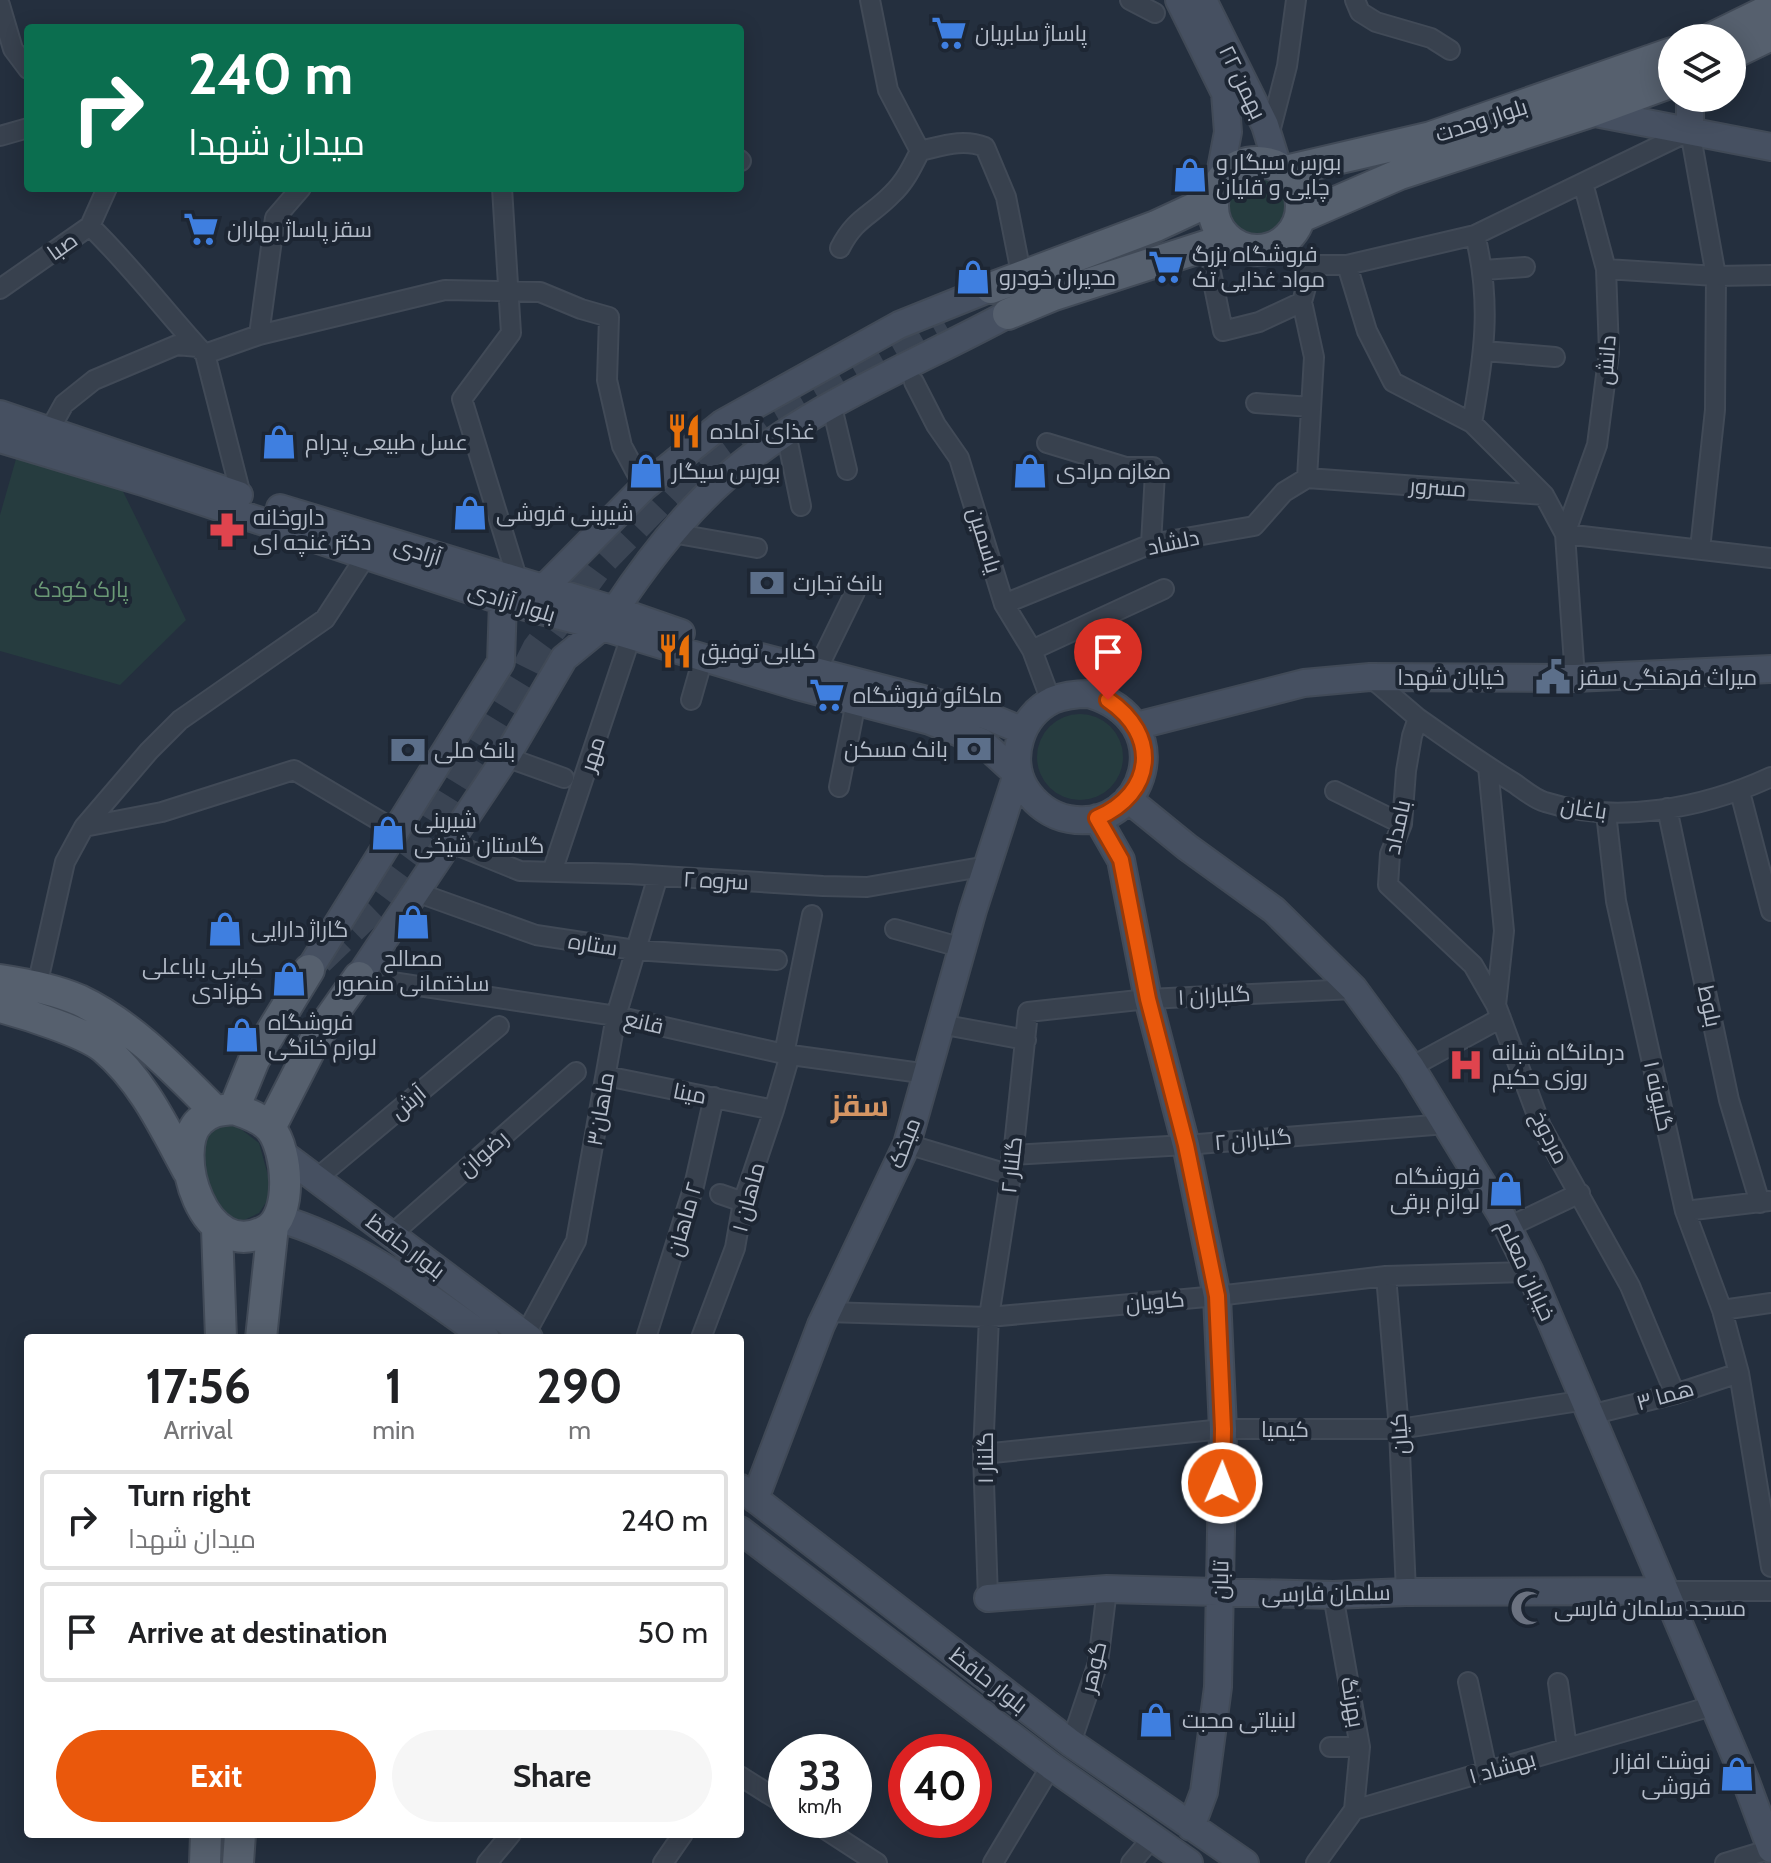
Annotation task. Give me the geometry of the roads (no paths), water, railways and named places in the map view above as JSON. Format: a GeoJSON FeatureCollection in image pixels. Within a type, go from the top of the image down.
{"type":"FeatureCollection","features":[{"type":"Feature","properties":{"kind":"main road","name":"۲۲ بهمن"},"geometry":{"type":"LineString","coordinates":[[1179,0],[1225,93],[1228,132],[1217,189]]}},
{"type":"Feature","properties":{"kind":"main road","name":"۲۲ بهمن"},"geometry":{"type":"LineString","coordinates":[[1203,0],[1269,136],[1281,169]]}},
{"type":"Feature","properties":{"kind":"main road"},"geometry":{"type":"LineString","coordinates":[[1740,24],[1771,9]]}},
{"type":"Feature","properties":{"kind":"main road"},"geometry":{"type":"LineString","coordinates":[[1746,47],[1771,35]]}},
{"type":"Feature","properties":{"kind":"main road","name":"بلوار وحدت"},"geometry":{"type":"LineString","coordinates":[[1281,169],[1431,137],[1658,58]]}},
{"type":"Feature","properties":{"kind":"main road","name":"بلوار وحدت"},"geometry":{"type":"LineString","coordinates":[[1301,217],[1400,174],[1658,87]]}},
{"type":"Feature","properties":{"kind":"main road"},"geometry":{"type":"LineString","coordinates":[[1590,112],[1771,147]]}},
{"type":"Feature","properties":{"kind":"main road"},"geometry":{"type":"LineString","coordinates":[[1690,112],[1690,131]]}},
{"type":"Feature","properties":{"kind":"main road"},"geometry":{"type":"LineString","coordinates":[[1251,162],[1265,162],[1281,169],[1298,187],[1302,207],[1301,217],[1287,239],[1263,250],[1250,250],[1227,239],[1216,222],[1213,202],[1226,174],[1251,162]]}},
{"type":"Feature","properties":{"kind":"main road"},"geometry":{"type":"LineString","coordinates":[[543,589],[644,487],[723,423],[899,325],[1156,226],[1199,206],[1217,189]]}},
{"type":"Feature","properties":{"kind":"main road"},"geometry":{"type":"LineString","coordinates":[[277,1141],[316,1038],[506,757],[564,658],[609,619],[641,570],[725,479],[786,433],[1008,314],[1054,295],[1227,239]]}},
{"type":"Feature","properties":{"kind":"main road","name":"آزادی"},"geometry":{"type":"LineString","coordinates":[[0,414],[241,495],[510,591],[543,589],[609,619],[663,628],[816,672],[985,715],[1023,731]]}},
{"type":"Feature","properties":{"kind":"main road","name":"بلوار آزادی"},"geometry":{"type":"LineString","coordinates":[[0,439],[363,554],[609,619],[631,636],[703,658],[930,721],[982,742],[1017,774]]}},
{"type":"Feature","properties":{"kind":"main road"},"geometry":{"type":"LineString","coordinates":[[192,1178],[190,1138],[198,1122],[224,1110],[501,662],[510,591]]}},
{"type":"Feature","properties":{"kind":"main road","name":"خیابان شهدا"},"geometry":{"type":"LineString","coordinates":[[1136,726],[1304,683],[1370,677],[1575,678],[1771,669]]}},
{"type":"Feature","properties":{"kind":"main road"},"geometry":{"type":"LineString","coordinates":[[1089,694],[1116,705],[1136,726],[1143,744],[1144,764],[1139,783],[1128,799],[1114,811],[1097,818],[1078,821],[1059,817],[1036,801],[1017,774],[1018,746],[1023,731],[1034,714],[1051,701],[1069,695],[1089,694]]}},
{"type":"Feature","properties":{"kind":"main road","name":"میخک"},"geometry":{"type":"LineString","coordinates":[[747,1493],[827,1312],[907,1144],[940,1024],[1017,774]]}},
{"type":"Feature","properties":{"kind":"main road","name":"خیابان معلم"},"geometry":{"type":"LineString","coordinates":[[1128,799],[1187,847],[1274,910],[1354,989],[1411,1067],[1446,1124],[1502,1216],[1530,1272],[1745,1779],[1771,1849]]}},
{"type":"Feature","properties":{"kind":"main road","name":"تابان"},"geometry":{"type":"LineString","coordinates":[[1097,818],[1121,860],[1148,999],[1186,1145],[1217,1296],[1223,1429],[1216,1702],[1204,1792],[1191,1827]]}},
{"type":"Feature","properties":{"kind":"main road"},"geometry":{"type":"LineString","coordinates":[[0,980],[37,986],[79,1000],[130,1032],[224,1110],[252,1115],[277,1141],[285,1175],[263,1299],[261,1334]]}},
{"type":"Feature","properties":{"kind":"main road"},"geometry":{"type":"LineString","coordinates":[[0,1007],[48,1022],[102,1047],[145,1091],[217,1229],[221,1334]]}},
{"type":"Feature","properties":{"kind":"main road","name":"بلوار حافظ"},"geometry":{"type":"LineString","coordinates":[[277,1141],[316,1179],[523,1334]]}},
{"type":"Feature","properties":{"kind":"main road"},"geometry":{"type":"LineString","coordinates":[[217,1229],[243,1238],[257,1236],[277,1223]]}},
{"type":"Feature","properties":{"kind":"main road","name":"بلوار حافظ"},"geometry":{"type":"LineString","coordinates":[[277,1223],[314,1229],[414,1286],[480,1334]]}},
{"type":"Feature","properties":{"kind":"main road"},"geometry":{"type":"LineString","coordinates":[[220,1291],[249,1285],[257,1289],[263,1299]]}},
{"type":"Feature","properties":{"kind":"main road","name":"بلوار حافظ"},"geometry":{"type":"LineString","coordinates":[[747,1493],[1071,1743],[1245,1863]]}},
{"type":"Feature","properties":{"kind":"main road","name":"بلوار حافظ"},"geometry":{"type":"LineString","coordinates":[[744,1534],[1051,1766],[1189,1863]]}},
{"type":"Feature","properties":{"kind":"main road","name":"سلمان فارسی"},"geometry":{"type":"LineString","coordinates":[[988,1598],[1107,1589],[1333,1595],[1665,1591]]}},
{"type":"Feature","properties":{"kind":"main road"},"geometry":{"type":"LineString","coordinates":[[205,1863],[206,1838]]}},
{"type":"Feature","properties":{"kind":"main road"},"geometry":{"type":"LineString","coordinates":[[238,1863],[240,1838]]}},
{"type":"Feature","properties":{"kind":"street"},"geometry":{"type":"LineString","coordinates":[[870,0],[888,90],[920,151]]}},
{"type":"Feature","properties":{"kind":"street"},"geometry":{"type":"LineString","coordinates":[[1130,0],[1155,13]]}},
{"type":"Feature","properties":{"kind":"street"},"geometry":{"type":"LineString","coordinates":[[1269,136],[1287,66],[1296,0]]}},
{"type":"Feature","properties":{"kind":"street"},"geometry":{"type":"LineString","coordinates":[[1355,0],[1360,12],[1376,22],[1431,38],[1450,50]]}},
{"type":"Feature","properties":{"kind":"street"},"geometry":{"type":"LineString","coordinates":[[0,5],[13,49],[24,64]]}},
{"type":"Feature","properties":{"kind":"street"},"geometry":{"type":"LineString","coordinates":[[0,136],[24,129]]}},
{"type":"Feature","properties":{"kind":"street"},"geometry":{"type":"LineString","coordinates":[[1307,478],[1314,357],[1302,302],[1312,265],[1347,265],[1475,235],[1690,131],[1716,276],[1715,410],[1700,549]]}},
{"type":"Feature","properties":{"kind":"street"},"geometry":{"type":"LineString","coordinates":[[920,151],[953,143],[972,142],[985,147],[1006,197],[1022,278]]}},
{"type":"Feature","properties":{"kind":"street"},"geometry":{"type":"LineString","coordinates":[[840,248],[850,229],[892,195],[909,174],[920,151]]}},
{"type":"Feature","properties":{"kind":"street","name":"دانش"},"geometry":{"type":"LineString","coordinates":[[1565,534],[1597,445],[1609,352],[1606,269],[1583,183]]}},
{"type":"Feature","properties":{"kind":"street","name":"صبا"},"geometry":{"type":"LineString","coordinates":[[0,289],[90,226],[105,192]]}},
{"type":"Feature","properties":{"kind":"street"},"geometry":{"type":"LineString","coordinates":[[259,335],[275,218],[298,192]]}},
{"type":"Feature","properties":{"kind":"street"},"geometry":{"type":"LineString","coordinates":[[502,192],[511,333],[462,399],[510,591]]}},
{"type":"Feature","properties":{"kind":"street"},"geometry":{"type":"LineString","coordinates":[[90,226],[124,259],[142,285],[201,351],[241,495]]}},
{"type":"Feature","properties":{"kind":"street"},"geometry":{"type":"LineString","coordinates":[[1472,423],[1485,351],[1484,270],[1475,235]]}},
{"type":"Feature","properties":{"kind":"street"},"geometry":{"type":"LineString","coordinates":[[1347,265],[1367,331],[1393,382],[1472,423],[1544,495],[1565,534],[1575,678]]}},
{"type":"Feature","properties":{"kind":"street"},"geometry":{"type":"LineString","coordinates":[[1484,270],[1525,267]]}},
{"type":"Feature","properties":{"kind":"street"},"geometry":{"type":"LineString","coordinates":[[1606,269],[1716,276],[1771,275]]}},
{"type":"Feature","properties":{"kind":"street"},"geometry":{"type":"LineString","coordinates":[[1211,272],[1223,331],[1259,322],[1302,302]]}},
{"type":"Feature","properties":{"kind":"street"},"geometry":{"type":"LineString","coordinates":[[49,431],[64,404],[94,380],[177,345],[201,351],[445,290],[540,292],[609,317],[607,380],[622,446],[644,487]]}},
{"type":"Feature","properties":{"kind":"street"},"geometry":{"type":"LineString","coordinates":[[1485,351],[1555,357]]}},
{"type":"Feature","properties":{"kind":"street","name":"یاسمین"},"geometry":{"type":"LineString","coordinates":[[914,382],[936,425],[959,458],[1004,604],[1032,650],[1051,701]]}},
{"type":"Feature","properties":{"kind":"street"},"geometry":{"type":"LineString","coordinates":[[1256,403],[1311,407]]}},
{"type":"Feature","properties":{"kind":"street"},"geometry":{"type":"LineString","coordinates":[[832,407],[847,470]]}},
{"type":"Feature","properties":{"kind":"street"},"geometry":{"type":"LineString","coordinates":[[786,433],[801,506]]}},
{"type":"Feature","properties":{"kind":"street"},"geometry":{"type":"LineString","coordinates":[[1047,443],[1126,467],[1153,467],[1151,544]]}},
{"type":"Feature","properties":{"kind":"street","name":"دلشاد"},"geometry":{"type":"LineString","coordinates":[[1004,604],[1151,544],[1254,526],[1284,492],[1307,478]]}},
{"type":"Feature","properties":{"kind":"street","name":"مسرور"},"geometry":{"type":"LineString","coordinates":[[1307,478],[1544,495]]}},
{"type":"Feature","properties":{"kind":"street"},"geometry":{"type":"LineString","coordinates":[[672,533],[757,548]]}},
{"type":"Feature","properties":{"kind":"street"},"geometry":{"type":"LineString","coordinates":[[1565,534],[1771,558]]}},
{"type":"Feature","properties":{"kind":"street"},"geometry":{"type":"LineString","coordinates":[[37,986],[65,862],[84,827],[180,720],[325,619],[362,562],[363,554]]}},
{"type":"Feature","properties":{"kind":"street"},"geometry":{"type":"LineString","coordinates":[[1032,650],[1164,589]]}},
{"type":"Feature","properties":{"kind":"street"},"geometry":{"type":"LineString","coordinates":[[816,672],[855,592]]}},
{"type":"Feature","properties":{"kind":"street","name":"مهر"},"geometry":{"type":"LineString","coordinates":[[552,872],[631,636]]}},
{"type":"Feature","properties":{"kind":"street"},"geometry":{"type":"LineString","coordinates":[[691,700],[703,658]]}},
{"type":"Feature","properties":{"kind":"street"},"geometry":{"type":"LineString","coordinates":[[1370,677],[1418,718]]}},
{"type":"Feature","properties":{"kind":"street"},"geometry":{"type":"LineString","coordinates":[[839,787],[856,702]]}},
{"type":"Feature","properties":{"kind":"street","name":"باغان"},"geometry":{"type":"LineString","coordinates":[[1418,718],[1543,802],[1606,813],[1667,808],[1740,792],[1771,777]]}},
{"type":"Feature","properties":{"kind":"street","name":"بامداد"},"geometry":{"type":"LineString","coordinates":[[1418,718],[1408,760],[1402,824],[1390,854],[1388,885],[1473,965],[1499,1011]]}},
{"type":"Feature","properties":{"kind":"street"},"geometry":{"type":"LineString","coordinates":[[506,757],[564,778]]}},
{"type":"Feature","properties":{"kind":"street","name":"مردوخ"},"geometry":{"type":"LineString","coordinates":[[1488,767],[1504,931],[1499,1011],[1541,1126],[1630,1286],[1675,1394]]}},
{"type":"Feature","properties":{"kind":"street"},"geometry":{"type":"LineString","coordinates":[[84,827],[162,812],[294,770],[395,830]]}},
{"type":"Feature","properties":{"kind":"street"},"geometry":{"type":"LineString","coordinates":[[1335,791],[1402,824]]}},
{"type":"Feature","properties":{"kind":"street"},"geometry":{"type":"LineString","coordinates":[[1740,792],[1771,911]]}},
{"type":"Feature","properties":{"kind":"street","name":"بلوط"},"geometry":{"type":"LineString","coordinates":[[1667,808],[1729,1100],[1765,1202]]}},
{"type":"Feature","properties":{"kind":"street","name":"گلپونه ۱"},"geometry":{"type":"LineString","coordinates":[[1606,813],[1616,901],[1685,1211],[1722,1310],[1739,1373],[1771,1567]]}},
{"type":"Feature","properties":{"kind":"street","name":"سروه ۲"},"geometry":{"type":"LineString","coordinates":[[449,842],[520,871],[867,887],[987,866]]}},
{"type":"Feature","properties":{"kind":"street","name":"ماهان۳"},"geometry":{"type":"LineString","coordinates":[[529,1334],[576,1241],[616,1016],[658,876]]}},
{"type":"Feature","properties":{"kind":"street","name":"ستاره"},"geometry":{"type":"LineString","coordinates":[[416,892],[536,935],[635,950],[777,960]]}},
{"type":"Feature","properties":{"kind":"street","name":"ماهان ۱"},"geometry":{"type":"LineString","coordinates":[[703,1334],[735,1248],[743,1202],[774,1110],[812,915]]}},
{"type":"Feature","properties":{"kind":"street"},"geometry":{"type":"LineString","coordinates":[[895,929],[963,948]]}},
{"type":"Feature","properties":{"kind":"street","name":"قانع"},"geometry":{"type":"LineString","coordinates":[[359,977],[616,1016],[787,1055],[928,1074]]}},
{"type":"Feature","properties":{"kind":"street","name":"گلباران ۱"},"geometry":{"type":"LineString","coordinates":[[1028,1012],[1148,999],[1354,989]]}},
{"type":"Feature","properties":{"kind":"street"},"geometry":{"type":"LineString","coordinates":[[1411,1067],[1499,1011]]}},
{"type":"Feature","properties":{"kind":"street","name":"گلنار ۲"},"geometry":{"type":"LineString","coordinates":[[989,1317],[1011,1175],[1028,1012]]}},
{"type":"Feature","properties":{"kind":"street"},"geometry":{"type":"LineString","coordinates":[[940,1024],[1026,1040]]}},
{"type":"Feature","properties":{"kind":"street","name":"آرش"},"geometry":{"type":"LineString","coordinates":[[316,1179],[499,1026]]}},
{"type":"Feature","properties":{"kind":"street","name":"رضوان"},"geometry":{"type":"LineString","coordinates":[[391,1235],[576,1072]]}},
{"type":"Feature","properties":{"kind":"street","name":"مینا"},"geometry":{"type":"LineString","coordinates":[[606,1076],[774,1110]]}},
{"type":"Feature","properties":{"kind":"street","name":"٢ ماهان"},"geometry":{"type":"LineString","coordinates":[[647,1334],[694,1186],[714,1097]]}},
{"type":"Feature","properties":{"kind":"street","name":"گلباران ۲"},"geometry":{"type":"LineString","coordinates":[[1011,1155],[1186,1145],[1446,1124]]}},
{"type":"Feature","properties":{"kind":"street"},"geometry":{"type":"LineString","coordinates":[[907,1144],[1011,1175]]}},
{"type":"Feature","properties":{"kind":"street"},"geometry":{"type":"LineString","coordinates":[[1519,1222],[1580,1193]]}},
{"type":"Feature","properties":{"kind":"street"},"geometry":{"type":"LineString","coordinates":[[720,1194],[743,1202]]}},
{"type":"Feature","properties":{"kind":"street"},"geometry":{"type":"LineString","coordinates":[[1685,1211],[1765,1202]]}},
{"type":"Feature","properties":{"kind":"street","name":"کاویان"},"geometry":{"type":"LineString","coordinates":[[827,1312],[989,1317],[1217,1296],[1386,1276],[1530,1272]]}},
{"type":"Feature","properties":{"kind":"street","name":"کیان"},"geometry":{"type":"LineString","coordinates":[[1386,1276],[1399,1429],[1406,1592]]}},
{"type":"Feature","properties":{"kind":"street"},"geometry":{"type":"LineString","coordinates":[[1722,1310],[1771,1303]]}},
{"type":"Feature","properties":{"kind":"street","name":"گلنار ۱"},"geometry":{"type":"LineString","coordinates":[[988,1598],[983,1454],[989,1317]]}},
{"type":"Feature","properties":{"kind":"street","name":"هما ۳"},"geometry":{"type":"LineString","coordinates":[[1588,1407],[1675,1394],[1739,1373]]}},
{"type":"Feature","properties":{"kind":"street","name":"کیمیا"},"geometry":{"type":"LineString","coordinates":[[983,1454],[1223,1429],[1399,1429],[1588,1407]]}},
{"type":"Feature","properties":{"kind":"street","name":"گوهر"},"geometry":{"type":"LineString","coordinates":[[1071,1743],[1098,1663],[1107,1589]]}},
{"type":"Feature","properties":{"kind":"street"},"geometry":{"type":"LineString","coordinates":[[1665,1591],[1771,1591]]}},
{"type":"Feature","properties":{"kind":"street","name":"بهرنگ"},"geometry":{"type":"LineString","coordinates":[[1333,1595],[1360,1747],[1354,1810]]}},
{"type":"Feature","properties":{"kind":"street"},"geometry":{"type":"LineString","coordinates":[[1468,1682],[1487,1771]]}},
{"type":"Feature","properties":{"kind":"street"},"geometry":{"type":"LineString","coordinates":[[1558,1683],[1567,1748]]}},
{"type":"Feature","properties":{"kind":"street","name":"بهشاد ۱"},"geometry":{"type":"LineString","coordinates":[[1354,1810],[1712,1706]]}},
{"type":"Feature","properties":{"kind":"street"},"geometry":{"type":"LineString","coordinates":[[1330,1747],[1360,1747]]}},
{"type":"Feature","properties":{"kind":"street"},"geometry":{"type":"LineString","coordinates":[[993,1863],[1051,1766]]}},
{"type":"Feature","properties":{"kind":"street"},"geometry":{"type":"LineString","coordinates":[[744,1779],[768,1794]]}},
{"type":"Feature","properties":{"kind":"street"},"geometry":{"type":"LineString","coordinates":[[1316,1863],[1354,1810]]}},
{"type":"Feature","properties":{"kind":"street"},"geometry":{"type":"LineString","coordinates":[[487,1863],[508,1838]]}},
{"type":"Feature","properties":{"kind":"street"},"geometry":{"type":"LineString","coordinates":[[663,1863],[680,1838]]}},
{"type":"Feature","properties":{"kind":"street"},"geometry":{"type":"LineString","coordinates":[[832,1838],[855,1857],[877,1863]]}},
{"type":"Feature","properties":{"kind":"street"},"geometry":{"type":"LineString","coordinates":[[1131,1863],[1152,1838]]}},
{"type":"Feature","properties":{"kind":"street"},"geometry":{"type":"LineString","coordinates":[[1725,1863],[1771,1849]]}},
{"type":"Feature","properties":{"kind":"tunnel"},"geometry":{"type":"LineString","coordinates":[[319,960],[375,906],[418,848],[522,679],[537,649],[601,562],[668,493],[712,456],[773,412],[941,317]]}},
{"type":"Feature","properties":{"kind":"place","name":"پاساژ سابریان"},"geometry":{"type":"Point","coordinates":[949,33]}},
{"type":"Feature","properties":{"kind":"place","name":"بورس سیگار و چایی و قلیان"},"geometry":{"type":"Point","coordinates":[1190,175]}},
{"type":"Feature","properties":{"kind":"place","name":"سقز پاساژ بهاران"},"geometry":{"type":"Point","coordinates":[201,229]}},
{"type":"Feature","properties":{"kind":"place","name":"فروشگاه بزرگ مواد غذایی تک"},"geometry":{"type":"Point","coordinates":[1166,267]}},
{"type":"Feature","properties":{"kind":"place","name":"مدیران خودرو"},"geometry":{"type":"Point","coordinates":[973,277]}},
{"type":"Feature","properties":{"kind":"place","name":"غذای آماده"},"geometry":{"type":"Point","coordinates":[684,431]}},
{"type":"Feature","properties":{"kind":"place","name":"عسل طبیعی پدرام"},"geometry":{"type":"Point","coordinates":[279,442]}},
{"type":"Feature","properties":{"kind":"place","name":"بورس سیگار"},"geometry":{"type":"Point","coordinates":[646,471]}},
{"type":"Feature","properties":{"kind":"place","name":"مغازه مرادی"},"geometry":{"type":"Point","coordinates":[1030,471]}},
{"type":"Feature","properties":{"kind":"place","name":"شیرینی فروشی"},"geometry":{"type":"Point","coordinates":[470,513]}},
{"type":"Feature","properties":{"kind":"place","name":"داروخانه دکتر غنچه ای"},"geometry":{"type":"Point","coordinates":[227,530]}},
{"type":"Feature","properties":{"kind":"place","name":"بانک تجارت"},"geometry":{"type":"Point","coordinates":[767,583]}},
{"type":"Feature","properties":{"kind":"place","name":"کبابی توفیق"},"geometry":{"type":"Point","coordinates":[675,651]}},
{"type":"Feature","properties":{"kind":"place","name":"میراث فرهنگی سقز"},"geometry":{"type":"Point","coordinates":[1553,677]}},
{"type":"Feature","properties":{"kind":"place","name":"ماکائو فروشگاه"},"geometry":{"type":"Point","coordinates":[827,695]}},
{"type":"Feature","properties":{"kind":"place","name":"بانک مسکن"},"geometry":{"type":"Point","coordinates":[974,749]}},
{"type":"Feature","properties":{"kind":"place","name":"بانک ملی"},"geometry":{"type":"Point","coordinates":[408,750]}},
{"type":"Feature","properties":{"kind":"place","name":"شیرینی گلستان شیخی"},"geometry":{"type":"Point","coordinates":[388,833]}},
{"type":"Feature","properties":{"kind":"place","name":"مصالح ساختمانی منصور"},"geometry":{"type":"Point","coordinates":[413,922]}},
{"type":"Feature","properties":{"kind":"place","name":"گاراژ دارایی"},"geometry":{"type":"Point","coordinates":[225,929]}},
{"type":"Feature","properties":{"kind":"place","name":"کبابی باباعلی کهزادی"},"geometry":{"type":"Point","coordinates":[289,979]}},
{"type":"Feature","properties":{"kind":"place","name":"فروشگاه لوازم خانگی"},"geometry":{"type":"Point","coordinates":[242,1035]}},
{"type":"Feature","properties":{"kind":"place","name":"درمانگاه شبانه روزی حکیم"},"geometry":{"type":"Point","coordinates":[1466,1065]}},
{"type":"Feature","properties":{"kind":"place","name":"فروشگاه لوازم برقی"},"geometry":{"type":"Point","coordinates":[1506,1189]}},
{"type":"Feature","properties":{"kind":"place","name":"مسجد سلمان فارسی"},"geometry":{"type":"Point","coordinates":[1528,1608]}},
{"type":"Feature","properties":{"kind":"place","name":"لبنیاتی محبت"},"geometry":{"type":"Point","coordinates":[1156,1720]}},
{"type":"Feature","properties":{"kind":"place","name":"نوشت افزار فروشی"},"geometry":{"type":"Point","coordinates":[1737,1774]}},
{"type":"Feature","properties":{"kind":"district","name":"سقز"},"geometry":{"type":"Point","coordinates":[860,1106]}},
{"type":"Feature","properties":{"kind":"park label","name":"پارک کودک"},"geometry":{"type":"Point","coordinates":[81,589]}}]}
